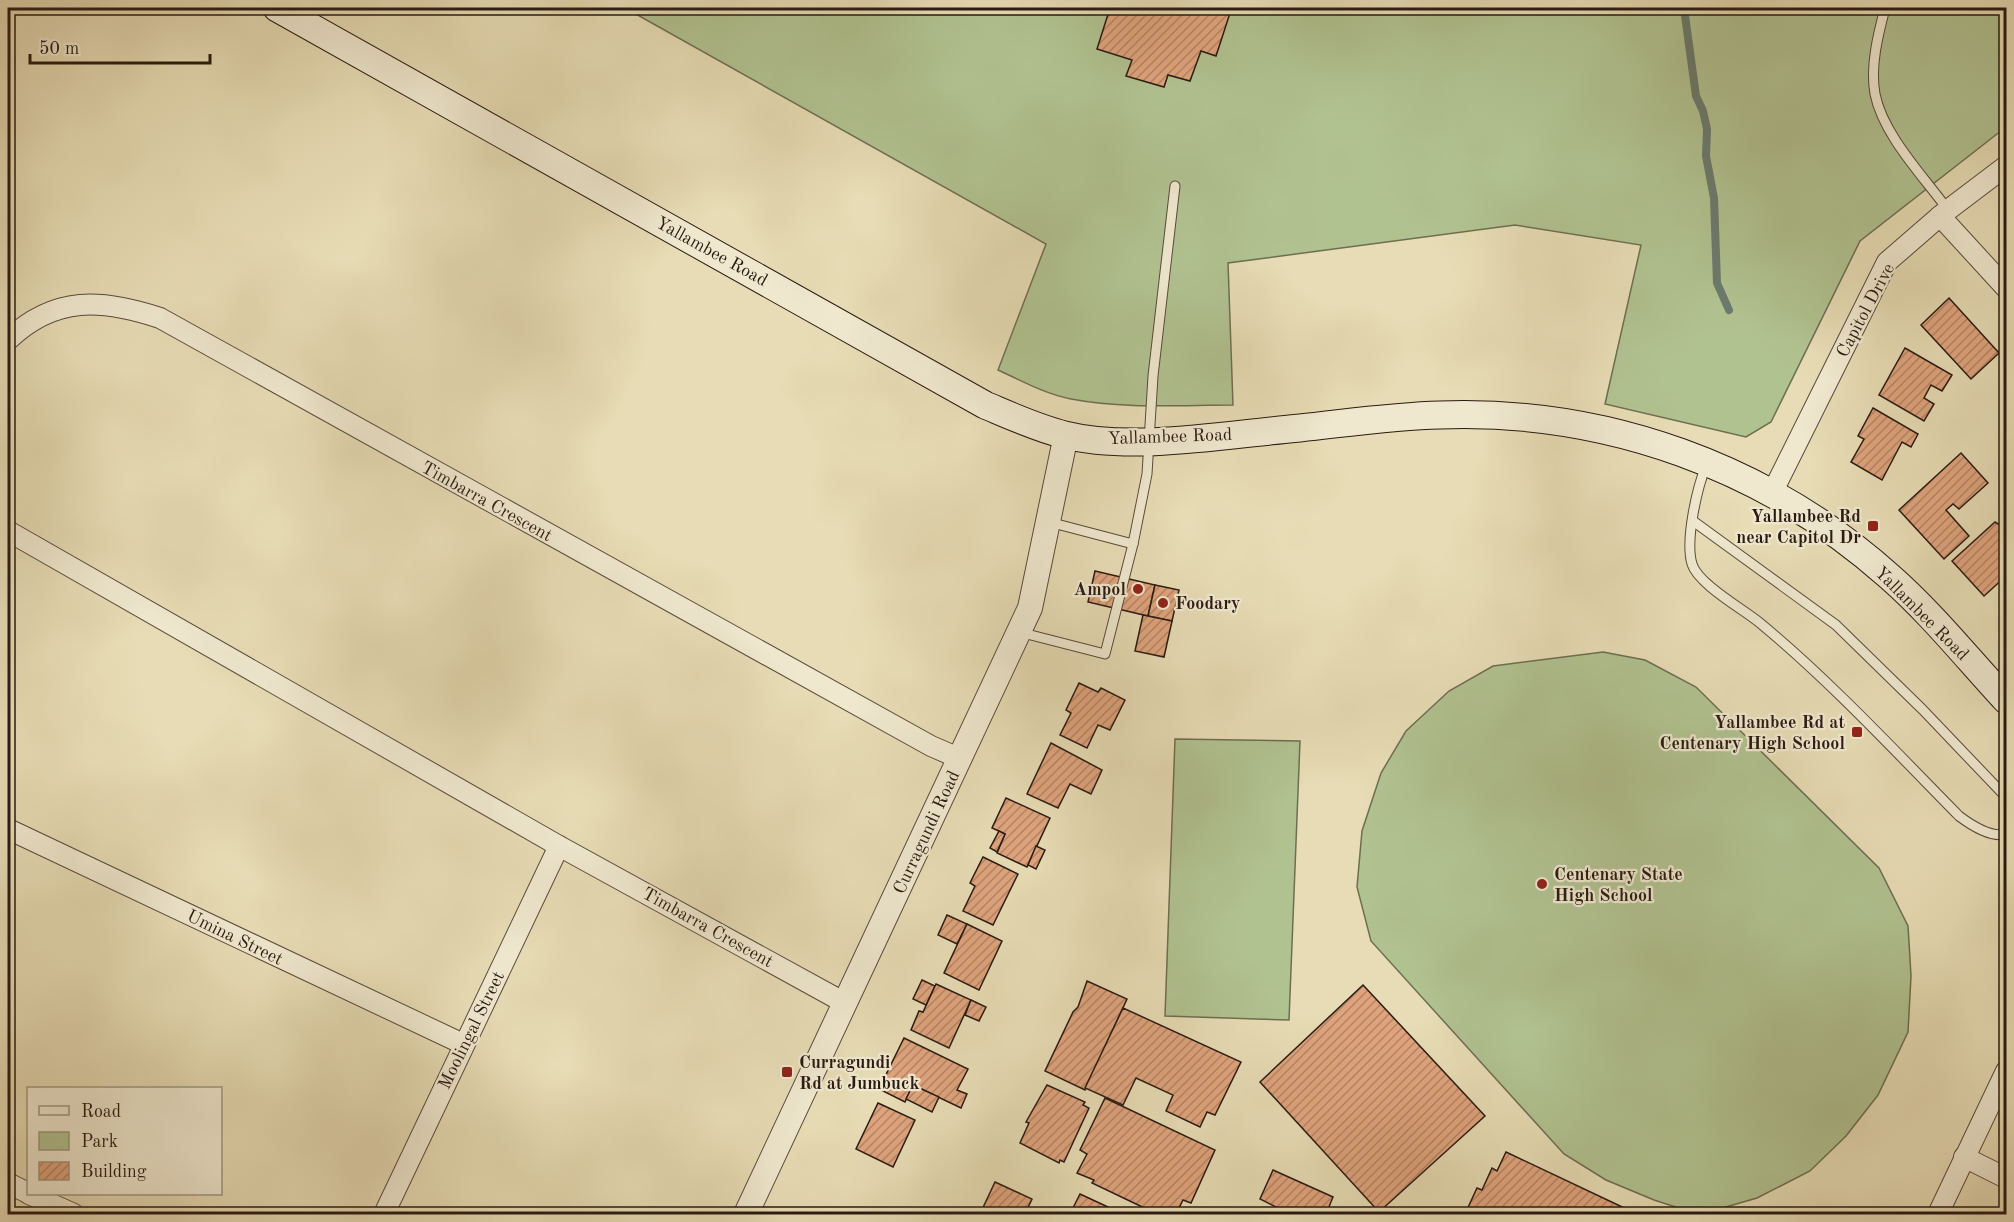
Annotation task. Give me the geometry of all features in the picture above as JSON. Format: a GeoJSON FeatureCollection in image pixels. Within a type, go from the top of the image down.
{"type":"FeatureCollection","features":[{"type":"Feature","properties":{"kind":"main road","name":"Yallambee Road"},"geometry":{"type":"LineString","coordinates":[[277,8],[986,405],[1066,435],[1149,441],[1440,415],[1510,416],[1570,422],[1639,438],[1708,461],[1772,493],[1818,521],[1891,578],[2007,700]]}},
{"type":"Feature","properties":{"kind":"street","name":"Capitol Drive"},"geometry":{"type":"LineString","coordinates":[[1772,493],[1887,262],[1944,213],[2007,166]]}},
{"type":"Feature","properties":{"kind":"street"},"geometry":{"type":"LineString","coordinates":[[1944,213],[2007,288]]}},
{"type":"Feature","properties":{"kind":"street","name":"Timbarra Crescent"},"geometry":{"type":"LineString","coordinates":[[8,340],[21,327],[44,314],[69,306],[100,304],[127,307],[160,318],[714,628],[931,746],[961,759]]}},
{"type":"Feature","properties":{"kind":"street","name":"Curragundi Road"},"geometry":{"type":"LineString","coordinates":[[746,1215],[1030,608],[1066,435]]}},
{"type":"Feature","properties":{"kind":"street","name":"Timbarra Crescent"},"geometry":{"type":"LineString","coordinates":[[8,531],[559,846],[845,1003]]}},
{"type":"Feature","properties":{"kind":"street","name":"Umina Street"},"geometry":{"type":"LineString","coordinates":[[8,829],[463,1044]]}},
{"type":"Feature","properties":{"kind":"street","name":"Moolingal Street"},"geometry":{"type":"LineString","coordinates":[[384,1215],[463,1044],[559,846]]}},
{"type":"Feature","properties":{"kind":"street"},"geometry":{"type":"LineString","coordinates":[[1938,1215],[2007,1071]]}},
{"type":"Feature","properties":{"kind":"street"},"geometry":{"type":"LineString","coordinates":[[1964,1157],[2007,1178]]}},
{"type":"Feature","properties":{"kind":"street"},"geometry":{"type":"LineString","coordinates":[[8,1183],[31,1200],[75,1215]]}},
{"type":"Feature","properties":{"kind":"lane"},"geometry":{"type":"LineString","coordinates":[[1885,8],[1874,66],[1875,95],[1906,158],[1944,213]]}},
{"type":"Feature","properties":{"kind":"lane"},"geometry":{"type":"LineString","coordinates":[[1020,632],[1105,654],[1133,544],[1147,474],[1153,376],[1175,186]]}},
{"type":"Feature","properties":{"kind":"lane"},"geometry":{"type":"LineString","coordinates":[[1708,461],[1697,490],[1693,521],[1692,564],[1702,578],[1776,636],[1843,698],[1959,816],[1972,826],[2000,836],[2007,834]]}},
{"type":"Feature","properties":{"kind":"lane"},"geometry":{"type":"LineString","coordinates":[[1693,521],[1836,625],[2007,797]]}},
{"type":"Feature","properties":{"kind":"lane"},"geometry":{"type":"LineString","coordinates":[[1049,522],[1133,544]]}},
{"type":"Feature","properties":{"kind":"green space"},"geometry":{"type":"Polygon","coordinates":[[[625,8],[2006,8],[2006,127],[1860,241],[1771,422],[1746,437],[1605,404],[1641,245],[1515,225],[1228,263],[1233,405],[1111,404],[1061,397],[998,370],[1046,244],[625,8]]]}},
{"type":"Feature","properties":{"kind":"green space"},"geometry":{"type":"Polygon","coordinates":[[[1603,652],[1645,660],[1696,687],[1879,868],[1908,926],[1911,976],[1908,1032],[1878,1095],[1846,1136],[1810,1171],[1757,1198],[1719,1209],[1688,1211],[1654,1200],[1606,1180],[1564,1154],[1371,941],[1357,887],[1362,831],[1381,773],[1406,731],[1449,691],[1493,666],[1603,652]]]}},
{"type":"Feature","properties":{"kind":"green space"},"geometry":{"type":"Polygon","coordinates":[[[1175,739],[1300,741],[1289,1020],[1165,1016],[1175,739]]]}},
{"type":"Feature","properties":{"kind":"building"},"geometry":{"type":"Polygon","coordinates":[[[1110,8],[1237,8],[1235,14],[1230,13],[1216,56],[1201,51],[1190,81],[1168,75],[1164,87],[1126,76],[1132,60],[1097,49],[1110,8]]]}},
{"type":"Feature","properties":{"kind":"building"},"geometry":{"type":"Polygon","coordinates":[[[1949,298],[1999,353],[1971,379],[1921,325],[1949,298]]]}},
{"type":"Feature","properties":{"kind":"building"},"geometry":{"type":"Polygon","coordinates":[[[1905,348],[1952,375],[1942,391],[1931,385],[1924,398],[1934,404],[1924,421],[1879,395],[1905,348]]]}},
{"type":"Feature","properties":{"kind":"building"},"geometry":{"type":"Polygon","coordinates":[[[1873,408],[1918,434],[1911,447],[1902,442],[1882,480],[1851,462],[1864,439],[1858,436],[1873,408]]]}},
{"type":"Feature","properties":{"kind":"building"},"geometry":{"type":"Polygon","coordinates":[[[1961,453],[1988,483],[1959,509],[1953,504],[1946,510],[1969,536],[1944,559],[1899,510],[1961,453]]]}},
{"type":"Feature","properties":{"kind":"building"},"geometry":{"type":"Polygon","coordinates":[[[1995,522],[2006,529],[2006,576],[1984,596],[1952,561],[1995,522]]]}},
{"type":"Feature","properties":{"kind":"building"},"geometry":{"type":"Polygon","coordinates":[[[1095,571],[1155,585],[1148,616],[1088,602],[1095,571]]]}},
{"type":"Feature","properties":{"kind":"building","name":"Foodary"},"geometry":{"type":"Polygon","coordinates":[[[1155,585],[1179,590],[1172,621],[1148,616],[1155,585]]]}},
{"type":"Feature","properties":{"kind":"building"},"geometry":{"type":"Polygon","coordinates":[[[1143,615],[1172,621],[1164,657],[1135,651],[1143,615]]]}},
{"type":"Feature","properties":{"kind":"building"},"geometry":{"type":"Polygon","coordinates":[[[1079,683],[1098,692],[1101,688],[1125,700],[1110,730],[1098,725],[1087,748],[1060,735],[1071,713],[1066,710],[1079,683]]]}},
{"type":"Feature","properties":{"kind":"building"},"geometry":{"type":"Polygon","coordinates":[[[1051,743],[1102,770],[1091,794],[1070,784],[1058,808],[1027,794],[1051,743]]]}},
{"type":"Feature","properties":{"kind":"building"},"geometry":{"type":"Polygon","coordinates":[[[1006,798],[1050,818],[1027,867],[997,853],[1005,834],[992,828],[1006,798]]]}},
{"type":"Feature","properties":{"kind":"building"},"geometry":{"type":"Polygon","coordinates":[[[999,831],[1005,834],[997,852],[990,848],[999,831]]]}},
{"type":"Feature","properties":{"kind":"building"},"geometry":{"type":"Polygon","coordinates":[[[1036,846],[1045,850],[1036,869],[1028,865],[1036,846]]]}},
{"type":"Feature","properties":{"kind":"building"},"geometry":{"type":"Polygon","coordinates":[[[983,857],[1018,874],[993,925],[963,911],[975,886],[970,883],[983,857]]]}},
{"type":"Feature","properties":{"kind":"building"},"geometry":{"type":"Polygon","coordinates":[[[947,915],[967,924],[957,944],[938,935],[947,915]]]}},
{"type":"Feature","properties":{"kind":"building"},"geometry":{"type":"Polygon","coordinates":[[[967,924],[1002,941],[979,990],[944,973],[967,924]]]}},
{"type":"Feature","properties":{"kind":"building"},"geometry":{"type":"Polygon","coordinates":[[[922,980],[935,986],[926,1005],[913,999],[922,980]]]}},
{"type":"Feature","properties":{"kind":"building"},"geometry":{"type":"Polygon","coordinates":[[[1087,981],[1127,999],[1085,1090],[1045,1071],[1073,1012],[1078,1007],[1087,981]]]}},
{"type":"Feature","properties":{"kind":"building"},"geometry":{"type":"Polygon","coordinates":[[[936,984],[971,1000],[949,1048],[911,1030],[919,1011],[923,1012],[936,984]]]}},
{"type":"Feature","properties":{"kind":"building"},"geometry":{"type":"Polygon","coordinates":[[[1363,985],[1485,1116],[1379,1212],[1260,1082],[1363,985]]]}},
{"type":"Feature","properties":{"kind":"building"},"geometry":{"type":"Polygon","coordinates":[[[971,1000],[986,1007],[979,1021],[965,1015],[971,1000]]]}},
{"type":"Feature","properties":{"kind":"building"},"geometry":{"type":"Polygon","coordinates":[[[1123,1008],[1241,1062],[1215,1115],[1207,1112],[1200,1127],[1166,1111],[1173,1095],[1136,1078],[1123,1105],[1085,1088],[1123,1008]]]}},
{"type":"Feature","properties":{"kind":"building"},"geometry":{"type":"Polygon","coordinates":[[[904,1038],[968,1069],[957,1090],[967,1094],[961,1108],[913,1085],[905,1102],[879,1089],[904,1038]]]}},
{"type":"Feature","properties":{"kind":"building"},"geometry":{"type":"Polygon","coordinates":[[[913,1085],[939,1097],[932,1112],[906,1099],[913,1085]]]}},
{"type":"Feature","properties":{"kind":"building"},"geometry":{"type":"Polygon","coordinates":[[[1047,1085],[1085,1102],[1083,1105],[1089,1108],[1064,1162],[1060,1160],[1059,1163],[1020,1143],[1029,1123],[1026,1122],[1047,1085]]]}},
{"type":"Feature","properties":{"kind":"building"},"geometry":{"type":"Polygon","coordinates":[[[1105,1098],[1215,1150],[1191,1203],[1183,1200],[1176,1214],[1160,1211],[1157,1214],[1092,1183],[1094,1180],[1077,1173],[1087,1154],[1080,1150],[1105,1098]]]}},
{"type":"Feature","properties":{"kind":"building"},"geometry":{"type":"Polygon","coordinates":[[[878,1103],[915,1120],[893,1167],[856,1149],[878,1103]]]}},
{"type":"Feature","properties":{"kind":"building"},"geometry":{"type":"Polygon","coordinates":[[[1506,1152],[1637,1214],[1465,1214],[1477,1188],[1482,1190],[1492,1168],[1497,1171],[1506,1152]]]}},
{"type":"Feature","properties":{"kind":"building"},"geometry":{"type":"Polygon","coordinates":[[[1273,1170],[1333,1197],[1326,1214],[1290,1214],[1260,1199],[1273,1170]]]}},
{"type":"Feature","properties":{"kind":"building"},"geometry":{"type":"Polygon","coordinates":[[[995,1182],[1032,1199],[1025,1214],[980,1214],[995,1182]]]}},
{"type":"Feature","properties":{"kind":"building"},"geometry":{"type":"Polygon","coordinates":[[[1080,1194],[1123,1214],[1070,1214],[1080,1194]]]}},
{"type":"Feature","properties":{"kind":"waterway"},"geometry":{"type":"LineString","coordinates":[[1684,8],[1696,96],[1703,111],[1707,129],[1706,156],[1714,198],[1717,283],[1729,310]]}},
{"type":"Feature","properties":{"kind":"place","name":"Yallambee Rd near Capitol Dr"},"geometry":{"type":"Point","coordinates":[1873,526]}},
{"type":"Feature","properties":{"kind":"place","name":"Ampol"},"geometry":{"type":"Point","coordinates":[1138,589]}},
{"type":"Feature","properties":{"kind":"place","name":"Foodary"},"geometry":{"type":"Point","coordinates":[1163,603]}},
{"type":"Feature","properties":{"kind":"place","name":"Yallambee Rd at Centenary High School"},"geometry":{"type":"Point","coordinates":[1857,732]}},
{"type":"Feature","properties":{"kind":"place","name":"Centenary State High School"},"geometry":{"type":"Point","coordinates":[1542,884]}},
{"type":"Feature","properties":{"kind":"place","name":"Curragundi Rd at Jumbuck"},"geometry":{"type":"Point","coordinates":[787,1072]}}]}
